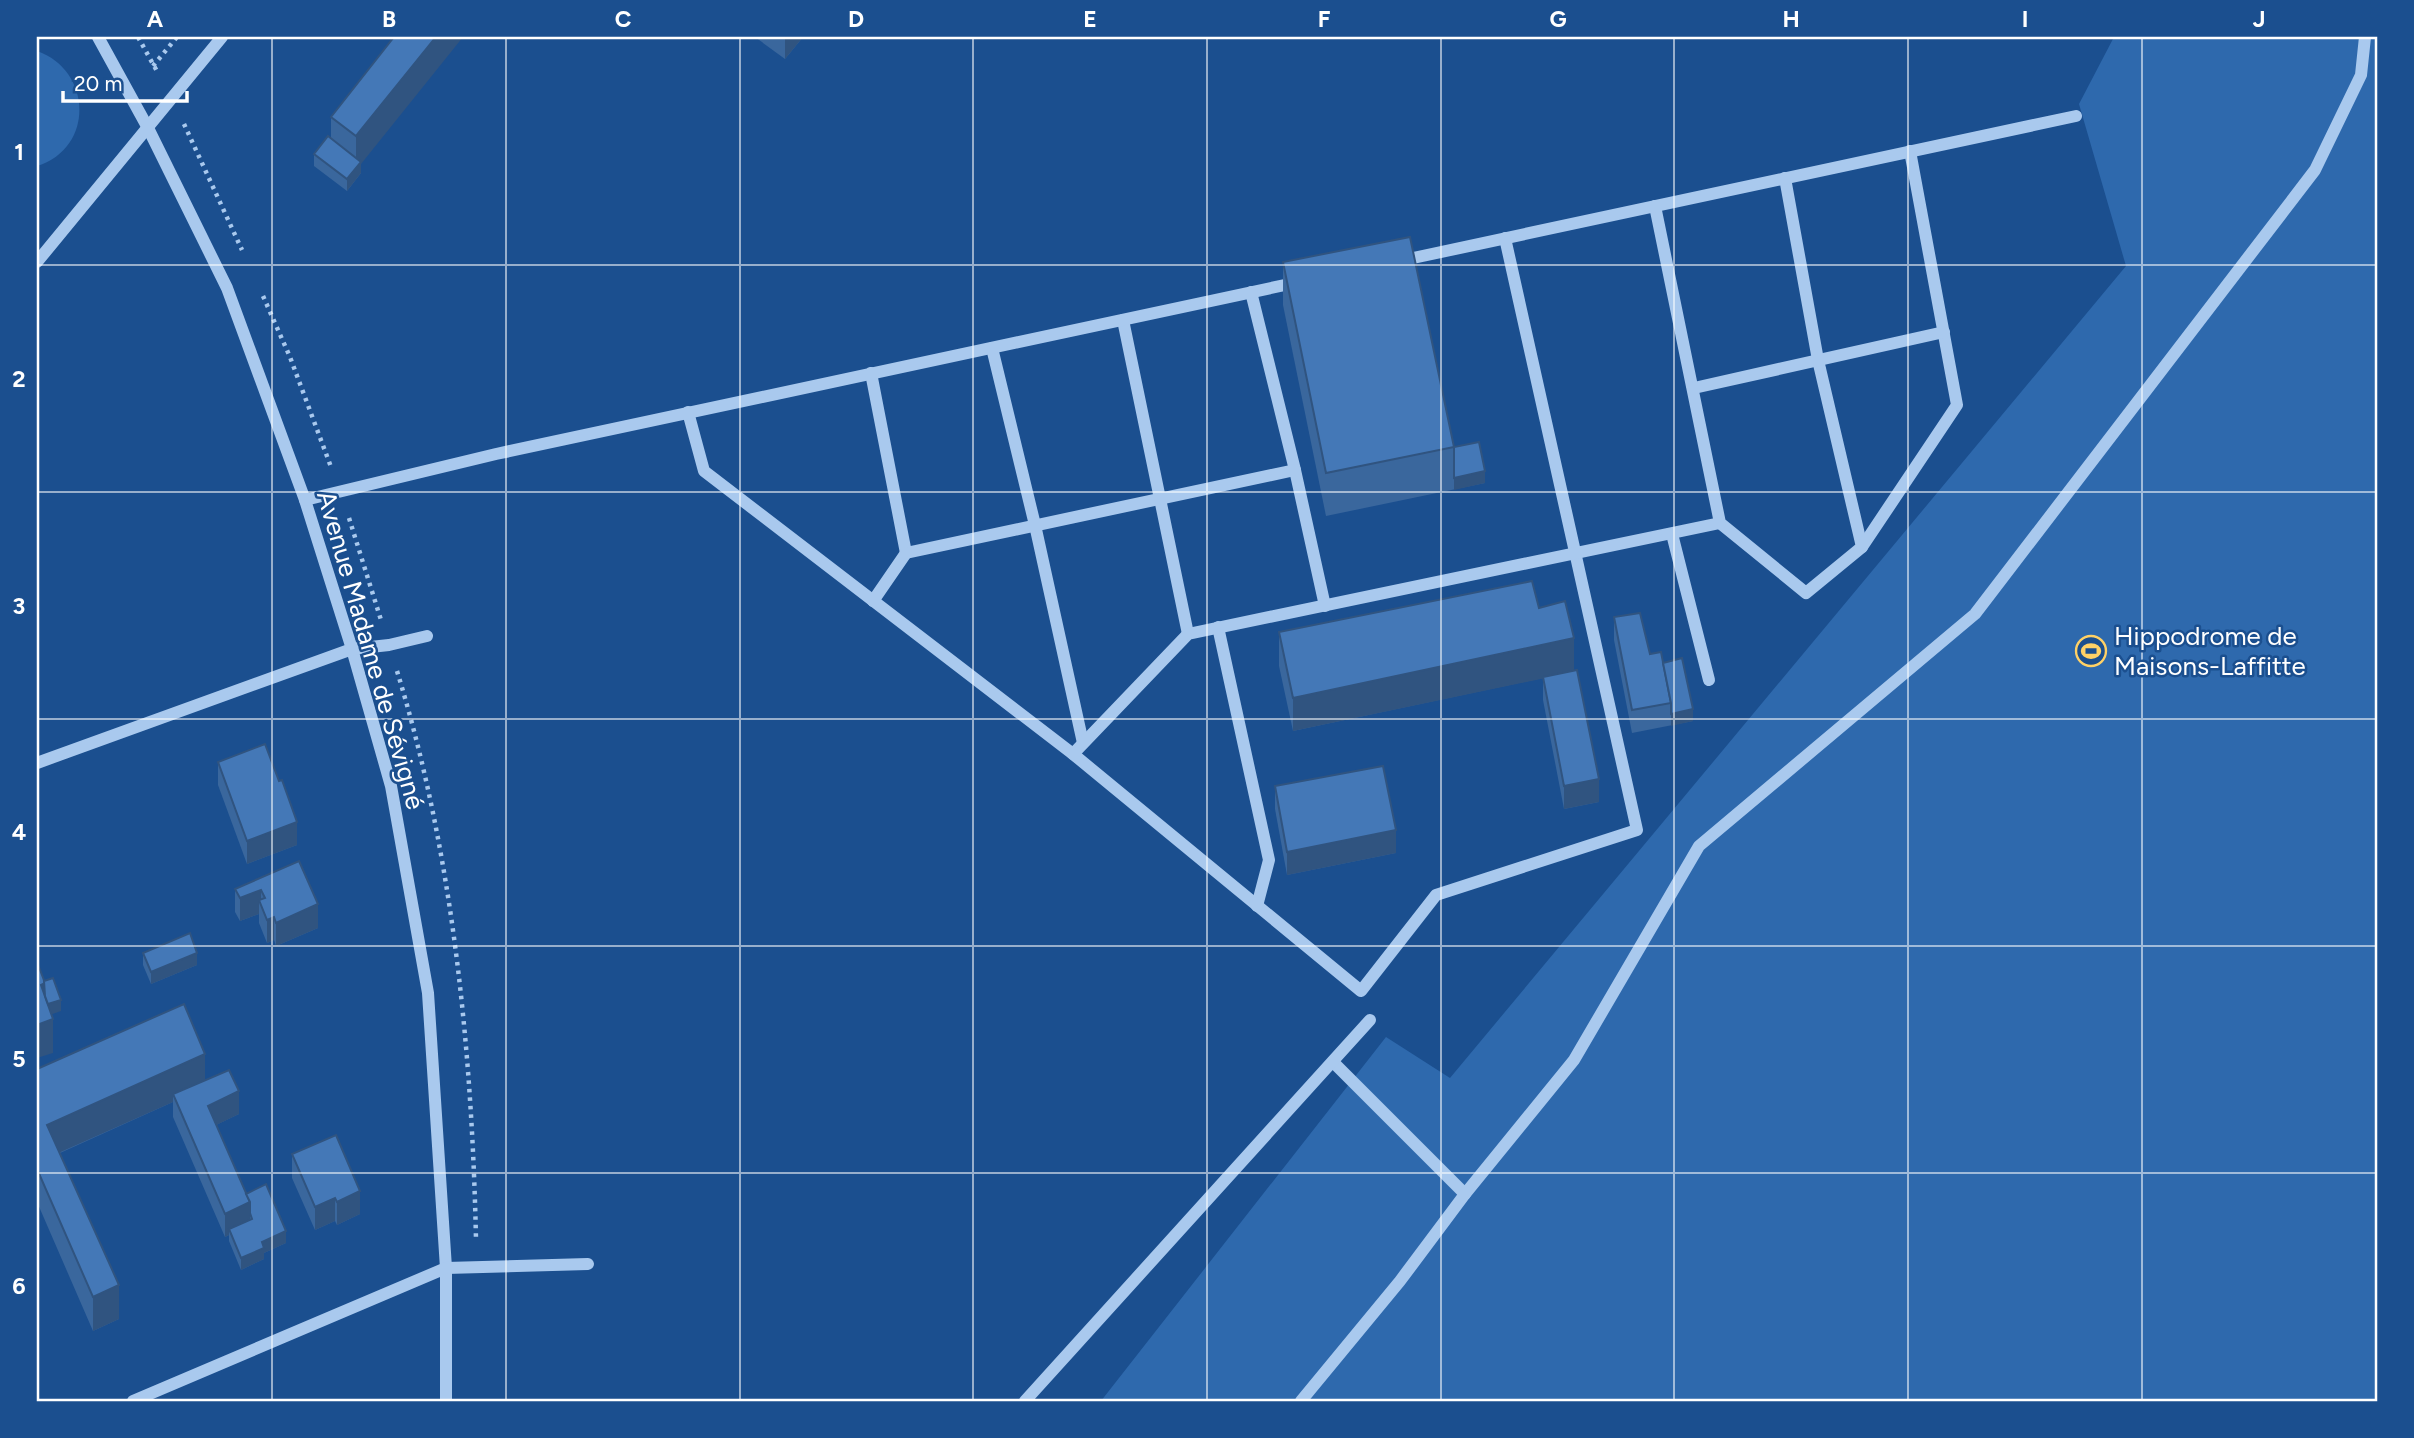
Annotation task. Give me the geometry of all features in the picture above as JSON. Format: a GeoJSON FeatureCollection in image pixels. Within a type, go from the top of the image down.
{"type":"FeatureCollection","features":[{"type":"Feature","properties":{"kind":"street","name":"Avenue Madame de Sévigné"},"geometry":{"type":"LineString","coordinates":[[98,37],[148,128],[227,288],[305,500],[352,649],[391,786],[428,993],[446,1268],[446,1401]]}},
{"type":"Feature","properties":{"kind":"street"},"geometry":{"type":"LineString","coordinates":[[37,262],[222,37]]}},
{"type":"Feature","properties":{"kind":"street"},"geometry":{"type":"LineString","coordinates":[[1301,1401],[1574,1060],[1699,846],[1975,614],[2315,170],[2361,75],[2365,37]]}},
{"type":"Feature","properties":{"kind":"street"},"geometry":{"type":"LineString","coordinates":[[1385,264],[2076,116]]}},
{"type":"Feature","properties":{"kind":"street"},"geometry":{"type":"LineString","coordinates":[[1655,206],[1720,523],[1806,593],[1863,547],[1958,405],[1910,151]]}},
{"type":"Feature","properties":{"kind":"street"},"geometry":{"type":"LineString","coordinates":[[1785,178],[1818,360],[1863,547]]}},
{"type":"Feature","properties":{"kind":"street"},"geometry":{"type":"LineString","coordinates":[[688,412],[704,471],[1073,754],[1361,991],[1436,895],[1637,830],[1505,238]]}},
{"type":"Feature","properties":{"kind":"street"},"geometry":{"type":"LineString","coordinates":[[305,500],[496,454],[1318,278]]}},
{"type":"Feature","properties":{"kind":"street"},"geometry":{"type":"LineString","coordinates":[[1251,292],[1325,606]]}},
{"type":"Feature","properties":{"kind":"street"},"geometry":{"type":"LineString","coordinates":[[1123,320],[1188,634]]}},
{"type":"Feature","properties":{"kind":"street"},"geometry":{"type":"LineString","coordinates":[[1694,388],[1944,332]]}},
{"type":"Feature","properties":{"kind":"street"},"geometry":{"type":"LineString","coordinates":[[992,348],[1035,525],[1083,743]]}},
{"type":"Feature","properties":{"kind":"street"},"geometry":{"type":"LineString","coordinates":[[871,373],[906,552]]}},
{"type":"Feature","properties":{"kind":"street"},"geometry":{"type":"LineString","coordinates":[[873,601],[906,552],[1295,470]]}},
{"type":"Feature","properties":{"kind":"street"},"geometry":{"type":"LineString","coordinates":[[1073,754],[1188,634],[1720,523]]}},
{"type":"Feature","properties":{"kind":"street"},"geometry":{"type":"LineString","coordinates":[[1672,534],[1709,680]]}},
{"type":"Feature","properties":{"kind":"street"},"geometry":{"type":"LineString","coordinates":[[1218,627],[1269,860],[1257,905]]}},
{"type":"Feature","properties":{"kind":"street"},"geometry":{"type":"LineString","coordinates":[[37,763],[352,649],[389,645],[428,636]]}},
{"type":"Feature","properties":{"kind":"street"},"geometry":{"type":"LineString","coordinates":[[1025,1401],[1370,1020]]}},
{"type":"Feature","properties":{"kind":"street"},"geometry":{"type":"LineString","coordinates":[[1333,1062],[1465,1194]]}},
{"type":"Feature","properties":{"kind":"street"},"geometry":{"type":"LineString","coordinates":[[133,1401],[446,1268],[588,1264]]}},
{"type":"Feature","properties":{"kind":"path"},"geometry":{"type":"LineString","coordinates":[[130,95],[177,37]]}},
{"type":"Feature","properties":{"kind":"shaded area","name":"Hippodrome de Maisons-Laffitte"},"geometry":{"type":"Polygon","coordinates":[[[2114,37],[2377,37],[2377,1401],[1101,1401],[1386,1037],[1450,1078],[2126,266],[2079,104],[2114,37]]]}},
{"type":"Feature","properties":{"kind":"shaded area"},"geometry":{"type":"Polygon","coordinates":[[[37,51],[55,61],[68,74],[76,91],[79,109],[77,127],[69,143],[56,157],[37,166],[37,51]]]}},
{"type":"Feature","properties":{"kind":"building"},"geometry":{"type":"Polygon","coordinates":[[[394,37],[436,37],[356,136],[331,117],[394,37]]]}},
{"type":"Feature","properties":{"kind":"building"},"geometry":{"type":"Polygon","coordinates":[[[328,136],[361,162],[347,179],[314,154],[328,136]]]}},
{"type":"Feature","properties":{"kind":"building"},"geometry":{"type":"Polygon","coordinates":[[[1410,237],[1454,447],[1326,473],[1283,262],[1410,237]]]}},
{"type":"Feature","properties":{"kind":"building"},"geometry":{"type":"Polygon","coordinates":[[[1479,442],[1485,471],[1454,478],[1454,447],[1479,442]]]}},
{"type":"Feature","properties":{"kind":"building"},"geometry":{"type":"Polygon","coordinates":[[[1532,581],[1539,608],[1565,601],[1574,638],[1293,698],[1279,632],[1532,581]]]}},
{"type":"Feature","properties":{"kind":"building"},"geometry":{"type":"Polygon","coordinates":[[[1640,613],[1650,654],[1661,652],[1671,703],[1632,710],[1614,617],[1640,613]]]}},
{"type":"Feature","properties":{"kind":"building"},"geometry":{"type":"Polygon","coordinates":[[[1682,658],[1693,709],[1671,714],[1663,663],[1682,658]]]}},
{"type":"Feature","properties":{"kind":"building"},"geometry":{"type":"Polygon","coordinates":[[[1577,670],[1599,779],[1564,786],[1543,677],[1577,670]]]}},
{"type":"Feature","properties":{"kind":"building"},"geometry":{"type":"Polygon","coordinates":[[[265,744],[297,822],[247,841],[218,762],[265,744]]]}},
{"type":"Feature","properties":{"kind":"building"},"geometry":{"type":"Polygon","coordinates":[[[1383,766],[1396,830],[1287,852],[1275,786],[1383,766]]]}},
{"type":"Feature","properties":{"kind":"building"},"geometry":{"type":"Polygon","coordinates":[[[299,861],[318,904],[276,923],[274,917],[267,920],[259,900],[265,898],[261,890],[240,898],[235,889],[299,861]]]}},
{"type":"Feature","properties":{"kind":"building"},"geometry":{"type":"Polygon","coordinates":[[[190,933],[197,953],[151,972],[143,953],[190,933]]]}},
{"type":"Feature","properties":{"kind":"building"},"geometry":{"type":"Polygon","coordinates":[[[37,962],[45,983],[41,985],[53,1019],[37,1025],[37,962]]]}},
{"type":"Feature","properties":{"kind":"building"},"geometry":{"type":"Polygon","coordinates":[[[53,978],[61,1000],[48,1004],[44,981],[53,978]]]}},
{"type":"Feature","properties":{"kind":"building"},"geometry":{"type":"Polygon","coordinates":[[[184,1004],[205,1054],[47,1125],[119,1285],[93,1297],[37,1169],[37,1069],[184,1004]]]}},
{"type":"Feature","properties":{"kind":"building"},"geometry":{"type":"Polygon","coordinates":[[[229,1070],[239,1091],[208,1106],[250,1202],[225,1214],[173,1094],[229,1070]]]}},
{"type":"Feature","properties":{"kind":"building"},"geometry":{"type":"Polygon","coordinates":[[[336,1135],[360,1191],[337,1202],[335,1198],[315,1207],[292,1154],[336,1135]]]}},
{"type":"Feature","properties":{"kind":"building"},"geometry":{"type":"Polygon","coordinates":[[[266,1184],[286,1231],[262,1242],[264,1248],[241,1258],[229,1229],[252,1219],[246,1194],[266,1184]]]}},
{"type":"Feature","properties":{"kind":"place","name":"Hippodrome de Maisons-Laffitte"},"geometry":{"type":"Point","coordinates":[2091,651]}}]}
